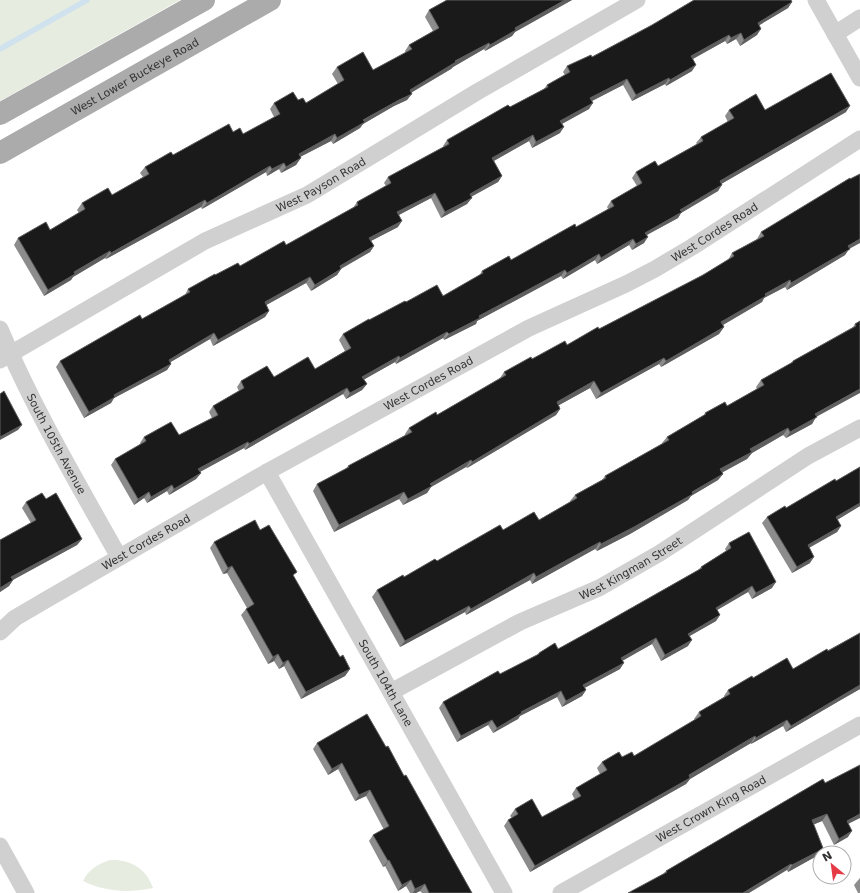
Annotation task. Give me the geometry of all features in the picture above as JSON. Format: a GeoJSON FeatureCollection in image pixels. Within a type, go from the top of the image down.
{"type":"FeatureCollection","features":[{"type":"Feature","properties":{"kind":"main road"},"geometry":{"type":"LineString","coordinates":[[0,114],[204,0]]}},
{"type":"Feature","properties":{"kind":"main road","name":"West Lower Buckeye Road"},"geometry":{"type":"LineString","coordinates":[[0,153],[270,0]]}},
{"type":"Feature","properties":{"kind":"street","name":"West Payson Road"},"geometry":{"type":"LineString","coordinates":[[5,357],[205,241],[307,195],[477,92],[637,0]]}},
{"type":"Feature","properties":{"kind":"street"},"geometry":{"type":"LineString","coordinates":[[816,0],[860,78]]}},
{"type":"Feature","properties":{"kind":"street"},"geometry":{"type":"LineString","coordinates":[[835,34],[860,18]]}},
{"type":"Feature","properties":{"kind":"street","name":"West Cordes Road"},"geometry":{"type":"LineString","coordinates":[[0,632],[15,618],[267,472],[529,328],[626,284],[655,269],[692,247],[860,139]]}},
{"type":"Feature","properties":{"kind":"street","name":"South 105th Avenue"},"geometry":{"type":"LineString","coordinates":[[0,328],[5,357],[39,412],[119,557]]}},
{"type":"Feature","properties":{"kind":"street","name":"West Kingman Street"},"geometry":{"type":"LineString","coordinates":[[391,692],[520,622],[599,588],[660,553],[808,456],[860,428]]}},
{"type":"Feature","properties":{"kind":"street","name":"South 104th Lane"},"geometry":{"type":"LineString","coordinates":[[267,472],[504,893]]}},
{"type":"Feature","properties":{"kind":"street","name":"West Crown King Road"},"geometry":{"type":"LineString","coordinates":[[561,893],[860,725]]}},
{"type":"Feature","properties":{"kind":"street"},"geometry":{"type":"LineString","coordinates":[[0,846],[26,893]]}},
{"type":"Feature","properties":{"kind":"shaded area"},"geometry":{"type":"Polygon","coordinates":[[[0,0],[180,0],[0,101],[0,0]]]}},
{"type":"Feature","properties":{"kind":"shaded area"},"geometry":{"type":"Polygon","coordinates":[[[110,860],[124,861],[137,866],[147,875],[153,888],[126,891],[100,887],[83,881],[88,873],[94,868],[110,860]]]}},
{"type":"Feature","properties":{"kind":"building"},"geometry":{"type":"Polygon","coordinates":[[[447,0],[565,0],[515,28],[516,30],[490,45],[489,43],[455,61],[456,62],[410,90],[412,94],[363,120],[365,122],[337,138],[335,134],[299,154],[301,158],[286,167],[284,163],[272,169],[270,166],[207,203],[205,200],[111,253],[110,251],[74,272],[75,274],[48,290],[18,238],[46,222],[50,230],[85,209],[82,203],[108,188],[112,195],[149,174],[145,167],[171,152],[173,155],[229,124],[233,132],[240,128],[243,134],[280,114],[274,103],[293,92],[298,100],[303,98],[306,103],[344,80],[337,67],[363,52],[373,70],[412,49],[409,45],[439,28],[429,10],[447,0]]]}},
{"type":"Feature","properties":{"kind":"building"},"geometry":{"type":"Polygon","coordinates":[[[694,0],[791,0],[792,2],[758,23],[761,29],[744,40],[741,33],[731,38],[729,35],[691,56],[696,65],[670,80],[669,78],[636,95],[627,79],[590,98],[593,103],[560,121],[564,127],[536,142],[533,135],[492,158],[502,176],[470,194],[472,198],[445,212],[435,193],[397,212],[402,221],[369,238],[374,246],[340,266],[341,269],[315,285],[310,277],[265,302],[269,311],[218,340],[214,333],[169,360],[171,364],[114,395],[115,397],[89,412],[60,361],[140,315],[142,319],[190,292],[188,289],[215,274],[238,263],[240,266],[284,241],[286,245],[358,205],[357,202],[391,183],[388,177],[449,144],[447,140],[508,105],[510,107],[548,87],[547,85],[570,72],[567,66],[591,55],[592,57],[652,25],[694,0]]]}},
{"type":"Feature","properties":{"kind":"building"},"geometry":{"type":"Polygon","coordinates":[[[831,73],[850,106],[720,181],[722,185],[680,210],[682,212],[645,233],[648,237],[636,244],[633,239],[601,258],[599,254],[567,273],[565,270],[479,316],[480,318],[449,334],[447,332],[400,358],[399,356],[362,377],[367,384],[350,393],[347,388],[249,444],[248,442],[198,469],[201,473],[174,489],[172,485],[151,497],[149,492],[138,499],[115,459],[146,441],[144,437],[171,422],[179,435],[218,415],[213,406],[244,388],[241,381],[267,366],[274,377],[308,357],[315,369],[351,348],[343,334],[369,319],[405,301],[406,302],[437,285],[443,296],[509,256],[511,260],[575,224],[576,227],[614,206],[611,201],[642,183],[636,172],[655,161],[658,166],[703,141],[701,137],[734,118],[729,110],[756,94],[765,110],[831,73]]]}},
{"type":"Feature","properties":{"kind":"building"},"geometry":{"type":"Polygon","coordinates":[[[860,174],[860,239],[848,246],[850,249],[791,283],[790,280],[765,294],[766,296],[721,322],[724,327],[666,361],[664,358],[601,393],[594,381],[557,402],[560,409],[472,462],[471,460],[430,484],[432,486],[408,499],[404,492],[339,525],[317,484],[412,432],[409,428],[436,412],[437,415],[506,375],[504,372],[531,357],[532,359],[565,341],[567,345],[598,327],[599,329],[703,275],[734,256],[732,253],[764,236],[761,232],[850,178],[860,174]]]}},
{"type":"Feature","properties":{"kind":"building"},"geometry":{"type":"Polygon","coordinates":[[[860,321],[860,389],[815,414],[817,417],[790,432],[788,428],[750,449],[752,452],[720,469],[723,474],[692,492],[693,494],[634,527],[601,544],[600,542],[536,577],[534,573],[471,609],[469,606],[405,641],[377,590],[403,575],[404,577],[435,559],[437,561],[500,525],[503,530],[534,512],[539,520],[577,498],[575,495],[606,478],[605,476],[669,440],[667,437],[706,414],[705,413],[725,402],[727,406],[764,385],[761,380],[856,326],[855,324],[860,321]]]}},
{"type":"Feature","properties":{"kind":"building"},"geometry":{"type":"Polygon","coordinates":[[[4,391],[22,425],[0,437],[0,394],[4,391]]]}},
{"type":"Feature","properties":{"kind":"building"},"geometry":{"type":"Polygon","coordinates":[[[860,467],[860,503],[836,517],[841,526],[808,545],[814,557],[797,567],[767,517],[785,506],[786,508],[835,479],[836,481],[860,467]]]}},
{"type":"Feature","properties":{"kind":"building"},"geometry":{"type":"Polygon","coordinates":[[[42,493],[46,499],[56,493],[82,539],[11,577],[13,580],[0,588],[0,540],[36,520],[26,502],[42,493]]]}},
{"type":"Feature","properties":{"kind":"building"},"geometry":{"type":"Polygon","coordinates":[[[255,520],[260,530],[269,525],[297,572],[293,575],[340,657],[343,655],[350,669],[306,692],[288,660],[283,663],[278,654],[273,657],[246,609],[254,604],[232,566],[228,568],[214,542],[255,520]]]}},
{"type":"Feature","properties":{"kind":"building"},"geometry":{"type":"Polygon","coordinates":[[[749,532],[776,582],[756,593],[752,586],[716,608],[720,615],[688,634],[692,640],[665,655],[656,638],[621,658],[624,663],[583,685],[586,690],[566,701],[561,691],[521,712],[522,713],[497,728],[492,720],[461,736],[443,702],[498,671],[500,674],[539,654],[555,643],[558,649],[605,623],[702,568],[701,567],[731,548],[729,543],[749,532]]]}},
{"type":"Feature","properties":{"kind":"building"},"geometry":{"type":"Polygon","coordinates":[[[860,633],[860,685],[791,726],[787,720],[756,738],[755,736],[689,775],[690,778],[535,866],[508,820],[518,814],[515,809],[532,799],[542,817],[581,796],[576,788],[607,770],[602,762],[619,752],[622,757],[632,752],[634,756],[701,716],[699,712],[730,694],[728,690],[752,676],[753,678],[787,658],[793,669],[827,649],[828,651],[860,633]]]}},
{"type":"Feature","properties":{"kind":"building"},"geometry":{"type":"Polygon","coordinates":[[[367,714],[386,747],[388,746],[404,776],[406,775],[472,893],[429,893],[425,884],[415,889],[411,880],[402,885],[389,860],[388,861],[373,835],[389,826],[370,790],[359,795],[342,763],[332,769],[317,743],[367,714]]]}},
{"type":"Feature","properties":{"kind":"building"},"geometry":{"type":"Polygon","coordinates":[[[860,765],[860,814],[847,821],[852,831],[839,839],[827,814],[812,820],[822,845],[812,845],[812,855],[792,865],[791,864],[743,893],[628,893],[667,872],[666,871],[823,779],[825,783],[860,765]]]}},
{"type":"Feature","properties":{"kind":"waterway"},"geometry":{"type":"LineString","coordinates":[[0,49],[87,0]]}}]}
